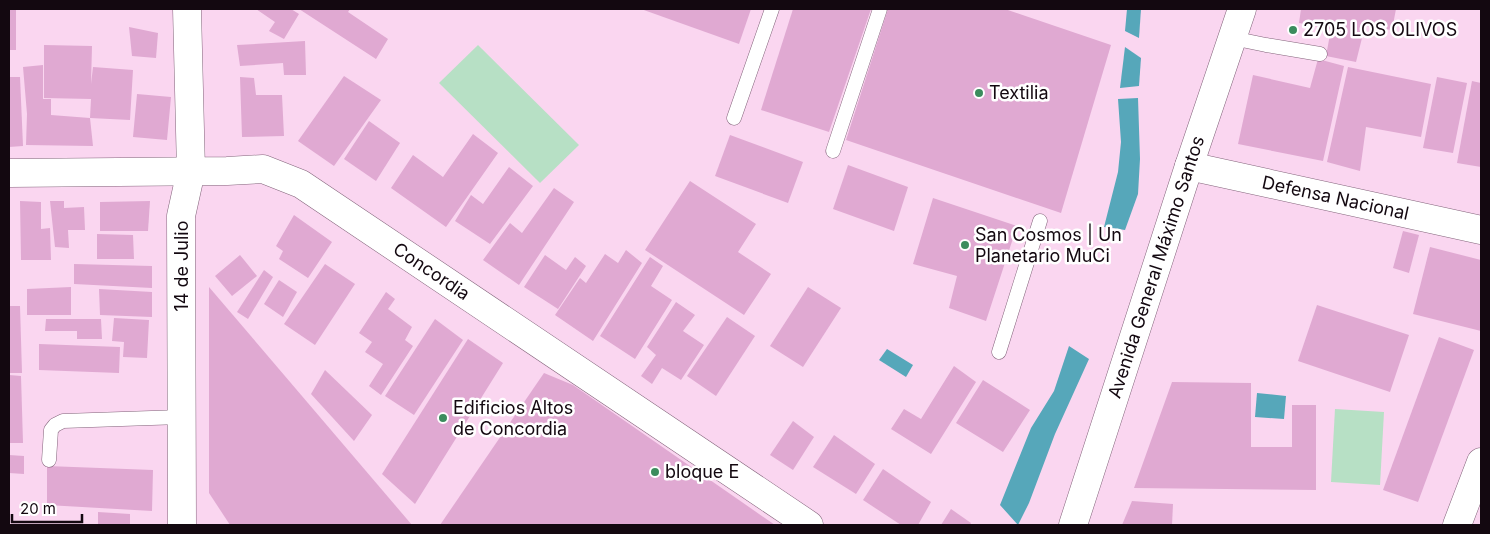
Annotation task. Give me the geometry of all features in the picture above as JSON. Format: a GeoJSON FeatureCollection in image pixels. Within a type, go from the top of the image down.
{"type":"FeatureCollection","features":[{"type":"Feature","properties":{"kind":"street","name":"14 de Julio"},"geometry":{"type":"LineString","coordinates":[[182,525],[181,216],[191,172],[187,9]]}},
{"type":"Feature","properties":{"kind":"street","name":"Avenida General Máximo Santos"},"geometry":{"type":"LineString","coordinates":[[1073,525],[1189,166],[1242,9]]}},
{"type":"Feature","properties":{"kind":"street","name":"Defensa Nacional"},"geometry":{"type":"LineString","coordinates":[[1189,166],[1481,230]]}},
{"type":"Feature","properties":{"kind":"street","name":"Concordia"},"geometry":{"type":"LineString","coordinates":[[9,173],[191,172],[263,169],[301,184],[809,525]]}},
{"type":"Feature","properties":{"kind":"street"},"geometry":{"type":"LineString","coordinates":[[1457,525],[1481,462]]}},
{"type":"Feature","properties":{"kind":"lane"},"geometry":{"type":"LineString","coordinates":[[734,118],[772,9]]}},
{"type":"Feature","properties":{"kind":"lane"},"geometry":{"type":"LineString","coordinates":[[833,151],[880,9]]}},
{"type":"Feature","properties":{"kind":"lane"},"geometry":{"type":"LineString","coordinates":[[1232,38],[1320,54]]}},
{"type":"Feature","properties":{"kind":"lane"},"geometry":{"type":"LineString","coordinates":[[999,352],[1040,221]]}},
{"type":"Feature","properties":{"kind":"lane"},"geometry":{"type":"LineString","coordinates":[[49,460],[51,430],[54,425],[63,421],[182,417]]}},
{"type":"Feature","properties":{"kind":"green space"},"geometry":{"type":"Polygon","coordinates":[[[478,45],[579,145],[540,183],[439,83],[478,45]]]}},
{"type":"Feature","properties":{"kind":"green space"},"geometry":{"type":"Polygon","coordinates":[[[1335,409],[1384,412],[1380,485],[1331,482],[1335,409]]]}},
{"type":"Feature","properties":{"kind":"water"},"geometry":{"type":"Polygon","coordinates":[[[1127,9],[1141,9],[1139,38],[1125,31],[1127,9]]]}},
{"type":"Feature","properties":{"kind":"water"},"geometry":{"type":"Polygon","coordinates":[[[1125,47],[1141,58],[1139,86],[1120,88],[1125,47]]]}},
{"type":"Feature","properties":{"kind":"water"},"geometry":{"type":"Polygon","coordinates":[[[1138,98],[1140,159],[1138,194],[1125,230],[1104,227],[1118,172],[1121,142],[1118,99],[1138,98]]]}},
{"type":"Feature","properties":{"kind":"water"},"geometry":{"type":"Polygon","coordinates":[[[1069,346],[1089,359],[1055,434],[1029,503],[1018,525],[1000,505],[1031,428],[1054,391],[1069,346]]]}},
{"type":"Feature","properties":{"kind":"water"},"geometry":{"type":"Polygon","coordinates":[[[887,349],[913,365],[906,377],[879,360],[887,349]]]}},
{"type":"Feature","properties":{"kind":"water"},"geometry":{"type":"Polygon","coordinates":[[[1257,393],[1286,396],[1284,419],[1255,417],[1257,393]]]}},
{"type":"Feature","properties":{"kind":"building"},"geometry":{"type":"Polygon","coordinates":[[[9,9],[16,9],[16,50],[9,50],[9,9]]]}},
{"type":"Feature","properties":{"kind":"building"},"geometry":{"type":"Polygon","coordinates":[[[256,9],[291,9],[299,14],[284,39],[269,31],[275,22],[256,9]]]}},
{"type":"Feature","properties":{"kind":"building"},"geometry":{"type":"Polygon","coordinates":[[[299,9],[350,9],[348,12],[388,39],[376,59],[299,9]]]}},
{"type":"Feature","properties":{"kind":"building"},"geometry":{"type":"Polygon","coordinates":[[[641,9],[751,9],[739,44],[641,9]]]}},
{"type":"Feature","properties":{"kind":"building"},"geometry":{"type":"Polygon","coordinates":[[[793,9],[871,9],[829,132],[761,110],[793,9]]]}},
{"type":"Feature","properties":{"kind":"building","name":"Textilia"},"geometry":{"type":"Polygon","coordinates":[[[888,9],[1005,9],[1111,45],[1061,213],[846,140],[888,9]]]}},
{"type":"Feature","properties":{"kind":"building"},"geometry":{"type":"Polygon","coordinates":[[[1301,9],[1396,9],[1392,30],[1365,26],[1356,62],[1326,56],[1331,29],[1299,23],[1301,9]]]}},
{"type":"Feature","properties":{"kind":"building"},"geometry":{"type":"Polygon","coordinates":[[[129,27],[158,33],[156,58],[132,56],[129,27]]]}},
{"type":"Feature","properties":{"kind":"building"},"geometry":{"type":"Polygon","coordinates":[[[305,41],[306,75],[284,75],[283,63],[240,66],[237,45],[305,41]]]}},
{"type":"Feature","properties":{"kind":"building"},"geometry":{"type":"Polygon","coordinates":[[[44,45],[92,46],[91,84],[93,67],[133,70],[130,120],[90,118],[91,99],[44,98],[44,45]]]}},
{"type":"Feature","properties":{"kind":"building"},"geometry":{"type":"Polygon","coordinates":[[[1318,59],[1344,66],[1323,161],[1238,144],[1253,75],[1310,88],[1318,59]]]}},
{"type":"Feature","properties":{"kind":"building"},"geometry":{"type":"Polygon","coordinates":[[[43,65],[43,99],[51,99],[51,115],[90,118],[93,146],[26,145],[27,114],[23,67],[43,65]]]}},
{"type":"Feature","properties":{"kind":"building"},"geometry":{"type":"Polygon","coordinates":[[[1348,67],[1431,84],[1421,137],[1366,127],[1360,171],[1327,162],[1348,67]]]}},
{"type":"Feature","properties":{"kind":"building"},"geometry":{"type":"Polygon","coordinates":[[[344,76],[381,100],[334,166],[298,141],[344,76]]]}},
{"type":"Feature","properties":{"kind":"building"},"geometry":{"type":"Polygon","coordinates":[[[9,77],[20,77],[23,146],[9,147],[9,77]]]}},
{"type":"Feature","properties":{"kind":"building"},"geometry":{"type":"Polygon","coordinates":[[[240,77],[254,78],[256,95],[282,95],[284,136],[242,137],[240,77]]]}},
{"type":"Feature","properties":{"kind":"building"},"geometry":{"type":"Polygon","coordinates":[[[1437,77],[1467,83],[1453,153],[1423,148],[1437,77]]]}},
{"type":"Feature","properties":{"kind":"building"},"geometry":{"type":"Polygon","coordinates":[[[1472,81],[1481,83],[1481,167],[1457,163],[1472,81]]]}},
{"type":"Feature","properties":{"kind":"building"},"geometry":{"type":"Polygon","coordinates":[[[137,94],[171,97],[167,140],[133,137],[137,94]]]}},
{"type":"Feature","properties":{"kind":"building"},"geometry":{"type":"Polygon","coordinates":[[[369,121],[400,143],[376,181],[344,159],[369,121]]]}},
{"type":"Feature","properties":{"kind":"building"},"geometry":{"type":"Polygon","coordinates":[[[473,134],[498,153],[446,227],[391,188],[413,155],[443,177],[473,134]]]}},
{"type":"Feature","properties":{"kind":"building"},"geometry":{"type":"Polygon","coordinates":[[[730,135],[803,162],[788,203],[715,176],[730,135]]]}},
{"type":"Feature","properties":{"kind":"building"},"geometry":{"type":"Polygon","coordinates":[[[848,165],[908,187],[894,231],[833,209],[848,165]]]}},
{"type":"Feature","properties":{"kind":"building"},"geometry":{"type":"Polygon","coordinates":[[[509,167],[533,186],[490,244],[455,221],[471,195],[483,204],[509,167]]]}},
{"type":"Feature","properties":{"kind":"building"},"geometry":{"type":"Polygon","coordinates":[[[690,181],[756,224],[738,252],[771,274],[744,315],[645,250],[690,181]]]}},
{"type":"Feature","properties":{"kind":"building"},"geometry":{"type":"Polygon","coordinates":[[[554,188],[574,202],[519,285],[483,260],[510,223],[522,233],[554,188]]]}},
{"type":"Feature","properties":{"kind":"building","name":"San Cosmos | Un Planetario MuCi"},"geometry":{"type":"Polygon","coordinates":[[[933,198],[1017,226],[986,321],[949,308],[957,276],[913,264],[933,198]]]}},
{"type":"Feature","properties":{"kind":"building"},"geometry":{"type":"Polygon","coordinates":[[[20,201],[41,202],[41,229],[50,228],[51,260],[21,260],[20,201]]]}},
{"type":"Feature","properties":{"kind":"building"},"geometry":{"type":"Polygon","coordinates":[[[50,201],[64,201],[64,208],[84,207],[85,230],[68,230],[69,248],[55,247],[50,201]]]}},
{"type":"Feature","properties":{"kind":"building"},"geometry":{"type":"Polygon","coordinates":[[[150,201],[148,231],[100,231],[100,202],[150,201]]]}},
{"type":"Feature","properties":{"kind":"building"},"geometry":{"type":"Polygon","coordinates":[[[294,215],[332,242],[308,278],[279,259],[283,251],[276,246],[294,215]]]}},
{"type":"Feature","properties":{"kind":"building"},"geometry":{"type":"Polygon","coordinates":[[[1403,231],[1419,235],[1409,273],[1393,268],[1403,231]]]}},
{"type":"Feature","properties":{"kind":"building"},"geometry":{"type":"Polygon","coordinates":[[[97,234],[133,235],[134,259],[97,259],[97,234]]]}},
{"type":"Feature","properties":{"kind":"building"},"geometry":{"type":"Polygon","coordinates":[[[1430,247],[1481,260],[1481,331],[1413,314],[1430,247]]]}},
{"type":"Feature","properties":{"kind":"building"},"geometry":{"type":"Polygon","coordinates":[[[626,250],[642,263],[593,341],[555,315],[580,278],[586,283],[605,254],[618,263],[626,250]]]}},
{"type":"Feature","properties":{"kind":"building"},"geometry":{"type":"Polygon","coordinates":[[[240,255],[257,276],[232,296],[215,276],[240,255]]]}},
{"type":"Feature","properties":{"kind":"building"},"geometry":{"type":"Polygon","coordinates":[[[545,255],[566,270],[575,257],[586,266],[558,309],[524,287],[545,255]]]}},
{"type":"Feature","properties":{"kind":"building"},"geometry":{"type":"Polygon","coordinates":[[[650,257],[663,266],[651,286],[672,300],[635,359],[600,336],[650,257]]]}},
{"type":"Feature","properties":{"kind":"building"},"geometry":{"type":"Polygon","coordinates":[[[74,264],[152,266],[152,288],[74,284],[74,264]]]}},
{"type":"Feature","properties":{"kind":"building"},"geometry":{"type":"Polygon","coordinates":[[[325,264],[355,284],[315,345],[284,324],[325,264]]]}},
{"type":"Feature","properties":{"kind":"building"},"geometry":{"type":"Polygon","coordinates":[[[264,270],[273,277],[248,319],[237,312],[264,270]]]}},
{"type":"Feature","properties":{"kind":"building"},"geometry":{"type":"Polygon","coordinates":[[[279,280],[297,292],[283,317],[264,304],[279,280]]]}},
{"type":"Feature","properties":{"kind":"building"},"geometry":{"type":"Polygon","coordinates":[[[71,287],[71,315],[27,315],[27,289],[71,287]]]}},
{"type":"Feature","properties":{"kind":"building"},"geometry":{"type":"Polygon","coordinates":[[[209,287],[412,525],[230,525],[209,493],[209,287]]]}},
{"type":"Feature","properties":{"kind":"building"},"geometry":{"type":"Polygon","coordinates":[[[808,287],[841,308],[803,367],[770,346],[808,287]]]}},
{"type":"Feature","properties":{"kind":"building"},"geometry":{"type":"Polygon","coordinates":[[[99,289],[152,292],[152,317],[100,315],[99,289]]]}},
{"type":"Feature","properties":{"kind":"building"},"geometry":{"type":"Polygon","coordinates":[[[386,292],[395,299],[388,309],[412,327],[405,340],[413,346],[381,395],[369,386],[383,364],[365,352],[372,342],[359,333],[386,292]]]}},
{"type":"Feature","properties":{"kind":"building"},"geometry":{"type":"Polygon","coordinates":[[[676,302],[695,315],[683,331],[704,345],[681,380],[662,368],[652,384],[641,376],[656,355],[647,347],[676,302]]]}},
{"type":"Feature","properties":{"kind":"building"},"geometry":{"type":"Polygon","coordinates":[[[1317,305],[1409,335],[1390,392],[1298,361],[1317,305]]]}},
{"type":"Feature","properties":{"kind":"building"},"geometry":{"type":"Polygon","coordinates":[[[9,306],[20,306],[22,373],[9,373],[9,306]]]}},
{"type":"Feature","properties":{"kind":"building"},"geometry":{"type":"Polygon","coordinates":[[[727,317],[755,336],[716,396],[687,376],[727,317]]]}},
{"type":"Feature","properties":{"kind":"building"},"geometry":{"type":"Polygon","coordinates":[[[114,318],[149,320],[147,358],[123,357],[124,342],[112,341],[114,318]]]}},
{"type":"Feature","properties":{"kind":"building"},"geometry":{"type":"Polygon","coordinates":[[[46,319],[101,319],[102,339],[77,339],[77,331],[45,331],[46,319]]]}},
{"type":"Feature","properties":{"kind":"building"},"geometry":{"type":"Polygon","coordinates":[[[435,319],[463,340],[414,415],[385,396],[435,319]]]}},
{"type":"Feature","properties":{"kind":"building"},"geometry":{"type":"Polygon","coordinates":[[[1439,337],[1474,350],[1418,502],[1383,490],[1439,337]]]}},
{"type":"Feature","properties":{"kind":"building","name":"Edificios Altos de Concordia"},"geometry":{"type":"Polygon","coordinates":[[[468,339],[503,363],[415,504],[382,474],[468,339]]]}},
{"type":"Feature","properties":{"kind":"building"},"geometry":{"type":"Polygon","coordinates":[[[39,344],[120,347],[119,373],[39,370],[39,344]]]}},
{"type":"Feature","properties":{"kind":"building"},"geometry":{"type":"Polygon","coordinates":[[[954,366],[976,382],[931,454],[891,429],[904,409],[921,419],[954,366]]]}},
{"type":"Feature","properties":{"kind":"building"},"geometry":{"type":"Polygon","coordinates":[[[325,370],[372,415],[354,441],[311,394],[325,370]]]}},
{"type":"Feature","properties":{"kind":"building"},"geometry":{"type":"Polygon","coordinates":[[[544,373],[573,385],[775,525],[440,525],[544,373]]]}},
{"type":"Feature","properties":{"kind":"building"},"geometry":{"type":"Polygon","coordinates":[[[9,375],[21,376],[23,443],[9,443],[9,375]]]}},
{"type":"Feature","properties":{"kind":"building"},"geometry":{"type":"Polygon","coordinates":[[[983,380],[1030,410],[1003,452],[956,423],[983,380]]]}},
{"type":"Feature","properties":{"kind":"building"},"geometry":{"type":"Polygon","coordinates":[[[1172,382],[1251,383],[1251,447],[1292,447],[1292,405],[1316,405],[1316,490],[1134,488],[1172,382]]]}},
{"type":"Feature","properties":{"kind":"building"},"geometry":{"type":"Polygon","coordinates":[[[793,421],[814,437],[793,470],[770,455],[793,421]]]}},
{"type":"Feature","properties":{"kind":"building"},"geometry":{"type":"Polygon","coordinates":[[[834,435],[875,464],[856,494],[813,467],[834,435]]]}},
{"type":"Feature","properties":{"kind":"building"},"geometry":{"type":"Polygon","coordinates":[[[9,455],[24,456],[24,474],[9,473],[9,455]]]}},
{"type":"Feature","properties":{"kind":"building"},"geometry":{"type":"Polygon","coordinates":[[[47,466],[153,470],[152,511],[47,505],[47,466]]]}},
{"type":"Feature","properties":{"kind":"building"},"geometry":{"type":"Polygon","coordinates":[[[883,469],[931,502],[918,525],[901,525],[863,500],[883,469]]]}},
{"type":"Feature","properties":{"kind":"building"},"geometry":{"type":"Polygon","coordinates":[[[1132,501],[1173,504],[1172,525],[1122,525],[1132,501]]]}},
{"type":"Feature","properties":{"kind":"building"},"geometry":{"type":"Polygon","coordinates":[[[951,509],[971,523],[970,525],[941,525],[951,509]]]}},
{"type":"Feature","properties":{"kind":"building"},"geometry":{"type":"Polygon","coordinates":[[[98,512],[130,514],[130,525],[98,525],[98,512]]]}},
{"type":"Feature","properties":{"kind":"place","name":"2705 LOS OLIVOS"},"geometry":{"type":"Point","coordinates":[1293,30]}},
{"type":"Feature","properties":{"kind":"place","name":"Textilia"},"geometry":{"type":"Point","coordinates":[979,93]}},
{"type":"Feature","properties":{"kind":"place","name":"San Cosmos | Un Planetario MuCi"},"geometry":{"type":"Point","coordinates":[965,245]}},
{"type":"Feature","properties":{"kind":"place","name":"Edificios Altos de Concordia"},"geometry":{"type":"Point","coordinates":[443,418]}},
{"type":"Feature","properties":{"kind":"place","name":"bloque E"},"geometry":{"type":"Point","coordinates":[655,472]}}]}
